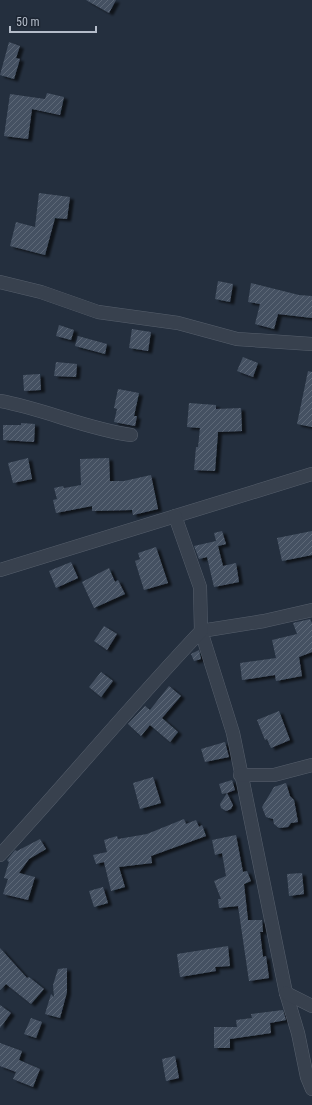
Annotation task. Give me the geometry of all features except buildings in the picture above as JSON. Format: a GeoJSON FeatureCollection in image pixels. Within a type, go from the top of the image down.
{"type":"FeatureCollection","features":[{"type":"Feature","properties":{"kind":"street"},"geometry":{"type":"LineString","coordinates":[[0,282],[41,292],[98,312],[178,323],[237,339],[312,344]]}},
{"type":"Feature","properties":{"kind":"street"},"geometry":{"type":"LineString","coordinates":[[0,401],[18,404],[95,427],[131,435]]}},
{"type":"Feature","properties":{"kind":"street"},"geometry":{"type":"LineString","coordinates":[[0,570],[312,474]]}},
{"type":"Feature","properties":{"kind":"street"},"geometry":{"type":"LineString","coordinates":[[175,516],[200,588],[201,631],[233,733],[240,775],[286,993],[298,1033],[307,1077],[312,1089]]}},
{"type":"Feature","properties":{"kind":"street"},"geometry":{"type":"LineString","coordinates":[[0,855],[50,801],[147,689],[201,631],[264,621],[312,610]]}},
{"type":"Feature","properties":{"kind":"street"},"geometry":{"type":"LineString","coordinates":[[240,775],[274,775],[312,765]]}},
{"type":"Feature","properties":{"kind":"street"},"geometry":{"type":"LineString","coordinates":[[286,993],[312,1006]]}}]}
